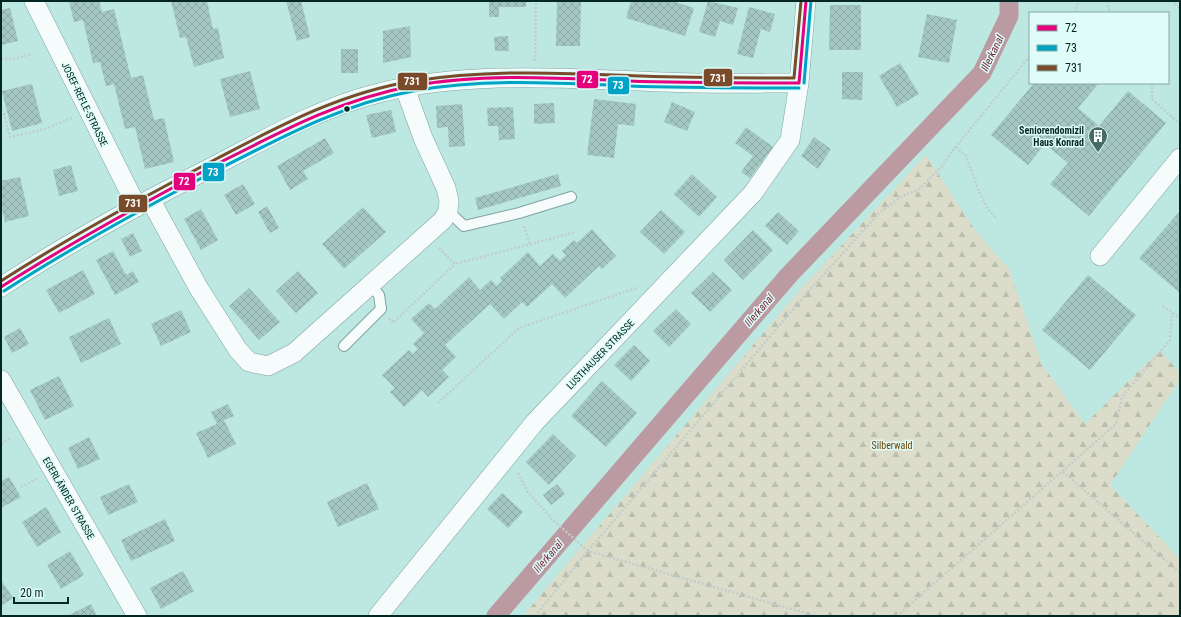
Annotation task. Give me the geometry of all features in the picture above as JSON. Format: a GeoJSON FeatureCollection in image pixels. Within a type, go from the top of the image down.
{"type":"FeatureCollection","features":[{"type":"Feature","properties":{"kind":"street","name":"JOSEF-REFLE-STRASSE"},"geometry":{"type":"LineString","coordinates":[[34,1],[89,111],[143,203],[238,350],[249,362],[268,366],[294,353],[443,220],[448,211]]}},
{"type":"Feature","properties":{"kind":"street","name":"LUSTHAUSER STRASSE"},"geometry":{"type":"LineString","coordinates":[[378,616],[535,422],[753,193],[790,140],[799,83],[806,1]]}},
{"type":"Feature","properties":{"kind":"street"},"geometry":{"type":"LineString","coordinates":[[1,286],[143,203],[307,117],[380,93],[451,81],[535,79],[799,83]]}},
{"type":"Feature","properties":{"kind":"street"},"geometry":{"type":"LineString","coordinates":[[405,88],[423,138],[446,188],[449,201],[448,211]]}},
{"type":"Feature","properties":{"kind":"street"},"geometry":{"type":"LineString","coordinates":[[1100,256],[1180,158]]}},
{"type":"Feature","properties":{"kind":"street","name":"EGERLÄNDER STRASSE"},"geometry":{"type":"LineString","coordinates":[[1,380],[137,616]]}},
{"type":"Feature","properties":{"kind":"lane"},"geometry":{"type":"LineString","coordinates":[[448,211],[464,226],[519,213],[571,197]]}},
{"type":"Feature","properties":{"kind":"lane"},"geometry":{"type":"LineString","coordinates":[[344,346],[381,309],[379,295],[371,285]]}},
{"type":"Feature","properties":{"kind":"path"},"geometry":{"type":"LineString","coordinates":[[535,79],[536,1]]}},
{"type":"Feature","properties":{"kind":"path"},"geometry":{"type":"LineString","coordinates":[[1076,12],[1078,1]]}},
{"type":"Feature","properties":{"kind":"path"},"geometry":{"type":"LineString","coordinates":[[1106,1],[1110,12]]}},
{"type":"Feature","properties":{"kind":"path"},"geometry":{"type":"LineString","coordinates":[[1172,1],[1180,8]]}},
{"type":"Feature","properties":{"kind":"path"},"geometry":{"type":"LineString","coordinates":[[1,60],[14,60],[32,54]]}},
{"type":"Feature","properties":{"kind":"path"},"geometry":{"type":"LineString","coordinates":[[535,616],[588,551],[807,294],[879,213],[902,197],[919,189],[943,165],[1029,57]]}},
{"type":"Feature","properties":{"kind":"path"},"geometry":{"type":"LineString","coordinates":[[1152,84],[1152,99],[1180,124]]}},
{"type":"Feature","properties":{"kind":"path"},"geometry":{"type":"LineString","coordinates":[[4,113],[10,137],[45,129],[89,111]]}},
{"type":"Feature","properties":{"kind":"path"},"geometry":{"type":"LineString","coordinates":[[956,147],[966,156],[979,191],[988,209],[997,219]]}},
{"type":"Feature","properties":{"kind":"path"},"geometry":{"type":"LineString","coordinates":[[519,213],[530,245]]}},
{"type":"Feature","properties":{"kind":"path"},"geometry":{"type":"LineString","coordinates":[[381,309],[393,323],[455,264],[576,232]]}},
{"type":"Feature","properties":{"kind":"path"},"geometry":{"type":"LineString","coordinates":[[426,234],[455,264]]}},
{"type":"Feature","properties":{"kind":"path"},"geometry":{"type":"LineString","coordinates":[[438,403],[519,328],[638,287]]}},
{"type":"Feature","properties":{"kind":"path"},"geometry":{"type":"LineString","coordinates":[[1163,306],[1180,318]]}},
{"type":"Feature","properties":{"kind":"path"},"geometry":{"type":"LineString","coordinates":[[897,616],[1116,424],[1122,396],[1170,340],[1172,313]]}},
{"type":"Feature","properties":{"kind":"path"},"geometry":{"type":"LineString","coordinates":[[1,443],[11,438]]}},
{"type":"Feature","properties":{"kind":"path"},"geometry":{"type":"LineString","coordinates":[[511,452],[519,476],[527,491],[560,526],[588,551],[816,616]]}},
{"type":"Feature","properties":{"kind":"path"},"geometry":{"type":"LineString","coordinates":[[1063,472],[1180,573]]}},
{"type":"Feature","properties":{"kind":"path"},"geometry":{"type":"LineString","coordinates":[[21,487],[38,478]]}},
{"type":"Feature","properties":{"kind":"green space","name":"Silberwald"},"geometry":{"type":"Polygon","coordinates":[[[926,155],[975,230],[1009,269],[1042,365],[1085,424],[1160,350],[1180,373],[1180,379],[1110,485],[1180,559],[1180,616],[523,616],[799,291],[926,155]]]}},
{"type":"Feature","properties":{"kind":"building"},"geometry":{"type":"Polygon","coordinates":[[[69,1],[99,1],[102,12],[114,9],[131,78],[143,75],[154,120],[164,118],[174,162],[145,169],[135,127],[125,129],[114,84],[106,86],[100,62],[93,63],[83,20],[74,22],[69,1]]]}},
{"type":"Feature","properties":{"kind":"building"},"geometry":{"type":"Polygon","coordinates":[[[171,1],[207,1],[213,29],[218,28],[224,58],[194,67],[186,37],[180,38],[171,1]]]}},
{"type":"Feature","properties":{"kind":"building"},"geometry":{"type":"Polygon","coordinates":[[[286,1],[301,1],[310,37],[297,41],[286,1]]]}},
{"type":"Feature","properties":{"kind":"building"},"geometry":{"type":"Polygon","coordinates":[[[489,1],[526,1],[526,7],[499,7],[499,17],[489,17],[489,1]]]}},
{"type":"Feature","properties":{"kind":"building"},"geometry":{"type":"Polygon","coordinates":[[[557,1],[581,1],[580,46],[556,46],[557,1]]]}},
{"type":"Feature","properties":{"kind":"building"},"geometry":{"type":"Polygon","coordinates":[[[631,1],[672,1],[694,8],[685,36],[626,18],[631,1]]]}},
{"type":"Feature","properties":{"kind":"building"},"geometry":{"type":"Polygon","coordinates":[[[708,1],[738,8],[733,25],[720,21],[715,37],[699,32],[708,1]]]}},
{"type":"Feature","properties":{"kind":"building"},"geometry":{"type":"Polygon","coordinates":[[[830,5],[861,5],[861,50],[829,50],[830,5]]]}},
{"type":"Feature","properties":{"kind":"building"},"geometry":{"type":"Polygon","coordinates":[[[749,7],[775,14],[770,32],[761,29],[753,58],[737,54],[749,7]]]}},
{"type":"Feature","properties":{"kind":"building"},"geometry":{"type":"Polygon","coordinates":[[[10,8],[18,41],[1,45],[1,10],[10,8]]]}},
{"type":"Feature","properties":{"kind":"building"},"geometry":{"type":"Polygon","coordinates":[[[927,14],[957,20],[949,63],[918,57],[927,14]]]}},
{"type":"Feature","properties":{"kind":"building"},"geometry":{"type":"Polygon","coordinates":[[[410,26],[411,57],[383,63],[383,31],[410,26]]]}},
{"type":"Feature","properties":{"kind":"building"},"geometry":{"type":"Polygon","coordinates":[[[508,36],[509,51],[495,51],[494,37],[508,36]]]}},
{"type":"Feature","properties":{"kind":"building"},"geometry":{"type":"Polygon","coordinates":[[[341,49],[358,49],[358,73],[341,73],[341,49]]]}},
{"type":"Feature","properties":{"kind":"building"},"geometry":{"type":"Polygon","coordinates":[[[900,63],[919,94],[897,107],[879,76],[900,63]]]}},
{"type":"Feature","properties":{"kind":"building"},"geometry":{"type":"Polygon","coordinates":[[[250,71],[260,109],[230,117],[220,79],[250,71]]]}},
{"type":"Feature","properties":{"kind":"building"},"geometry":{"type":"Polygon","coordinates":[[[842,72],[863,72],[862,100],[842,99],[842,72]]]}},
{"type":"Feature","properties":{"kind":"building"},"geometry":{"type":"Polygon","coordinates":[[[32,84],[42,123],[12,131],[2,91],[32,84]]]}},
{"type":"Feature","properties":{"kind":"building","name":"Seniorendomizil Haus Konrad"},"geometry":{"type":"Polygon","coordinates":[[[1033,84],[1098,84],[1078,108],[1099,126],[1128,91],[1166,123],[1089,216],[1050,184],[1068,163],[1045,144],[1028,165],[991,135],[1033,84]]]}},
{"type":"Feature","properties":{"kind":"building"},"geometry":{"type":"Polygon","coordinates":[[[594,99],[636,104],[634,126],[618,124],[614,158],[587,155],[594,99]]]}},
{"type":"Feature","properties":{"kind":"building"},"geometry":{"type":"Polygon","coordinates":[[[672,102],[695,112],[687,131],[664,122],[672,102]]]}},
{"type":"Feature","properties":{"kind":"building"},"geometry":{"type":"Polygon","coordinates":[[[554,103],[555,123],[534,124],[534,104],[554,103]]]}},
{"type":"Feature","properties":{"kind":"building"},"geometry":{"type":"Polygon","coordinates":[[[462,104],[465,146],[449,147],[448,127],[437,128],[436,106],[462,104]]]}},
{"type":"Feature","properties":{"kind":"building"},"geometry":{"type":"Polygon","coordinates":[[[513,107],[515,139],[499,140],[498,126],[488,126],[487,108],[513,107]]]}},
{"type":"Feature","properties":{"kind":"building"},"geometry":{"type":"Polygon","coordinates":[[[391,110],[396,132],[372,138],[366,115],[391,110]]]}},
{"type":"Feature","properties":{"kind":"building"},"geometry":{"type":"Polygon","coordinates":[[[746,127],[773,147],[750,178],[741,172],[753,156],[735,143],[746,127]]]}},
{"type":"Feature","properties":{"kind":"building"},"geometry":{"type":"Polygon","coordinates":[[[814,137],[831,149],[818,169],[801,156],[814,137]]]}},
{"type":"Feature","properties":{"kind":"building"},"geometry":{"type":"Polygon","coordinates":[[[325,138],[334,153],[303,171],[308,179],[290,190],[277,166],[325,138]]]}},
{"type":"Feature","properties":{"kind":"building"},"geometry":{"type":"Polygon","coordinates":[[[71,165],[78,191],[59,196],[53,170],[71,165]]]}},
{"type":"Feature","properties":{"kind":"building"},"geometry":{"type":"Polygon","coordinates":[[[558,174],[561,186],[478,210],[475,198],[558,174]]]}},
{"type":"Feature","properties":{"kind":"building"},"geometry":{"type":"Polygon","coordinates":[[[692,174],[717,197],[699,217],[674,194],[692,174]]]}},
{"type":"Feature","properties":{"kind":"building"},"geometry":{"type":"Polygon","coordinates":[[[20,177],[29,216],[5,222],[1,204],[1,181],[20,177]]]}},
{"type":"Feature","properties":{"kind":"building"},"geometry":{"type":"Polygon","coordinates":[[[243,184],[255,204],[236,215],[224,195],[243,184]]]}},
{"type":"Feature","properties":{"kind":"building"},"geometry":{"type":"Polygon","coordinates":[[[267,206],[279,228],[270,233],[258,212],[267,206]]]}},
{"type":"Feature","properties":{"kind":"building"},"geometry":{"type":"Polygon","coordinates":[[[363,207],[386,232],[344,269],[322,244],[363,207]]]}},
{"type":"Feature","properties":{"kind":"building"},"geometry":{"type":"Polygon","coordinates":[[[201,209],[218,240],[201,250],[184,219],[201,209]]]}},
{"type":"Feature","properties":{"kind":"building"},"geometry":{"type":"Polygon","coordinates":[[[661,210],[685,232],[664,254],[640,232],[661,210]]]}},
{"type":"Feature","properties":{"kind":"building"},"geometry":{"type":"Polygon","coordinates":[[[1180,211],[1180,293],[1139,258],[1180,211]]]}},
{"type":"Feature","properties":{"kind":"building"},"geometry":{"type":"Polygon","coordinates":[[[778,212],[799,231],[787,245],[765,226],[778,212]]]}},
{"type":"Feature","properties":{"kind":"building"},"geometry":{"type":"Polygon","coordinates":[[[592,229],[616,256],[602,269],[599,266],[565,298],[552,284],[527,307],[522,302],[504,319],[490,304],[445,345],[456,357],[442,370],[449,377],[428,397],[422,390],[404,407],[390,392],[395,388],[382,375],[409,350],[413,354],[418,349],[413,344],[424,333],[411,319],[429,303],[435,309],[469,277],[480,290],[491,280],[497,286],[502,281],[500,278],[528,252],[540,266],[553,254],[560,261],[566,255],[562,251],[574,240],[577,243],[592,229]]]}},
{"type":"Feature","properties":{"kind":"building"},"geometry":{"type":"Polygon","coordinates":[[[753,230],[773,250],[743,280],[724,260],[753,230]]]}},
{"type":"Feature","properties":{"kind":"building"},"geometry":{"type":"Polygon","coordinates":[[[133,233],[142,251],[130,257],[121,239],[133,233]]]}},
{"type":"Feature","properties":{"kind":"building"},"geometry":{"type":"Polygon","coordinates":[[[113,251],[126,275],[133,271],[139,282],[115,295],[96,260],[113,251]]]}},
{"type":"Feature","properties":{"kind":"building"},"geometry":{"type":"Polygon","coordinates":[[[83,270],[95,294],[59,313],[46,290],[83,270]]]}},
{"type":"Feature","properties":{"kind":"building"},"geometry":{"type":"Polygon","coordinates":[[[298,271],[318,293],[296,313],[276,291],[298,271]]]}},
{"type":"Feature","properties":{"kind":"building"},"geometry":{"type":"Polygon","coordinates":[[[713,272],[732,290],[710,312],[691,293],[713,272]]]}},
{"type":"Feature","properties":{"kind":"building"},"geometry":{"type":"Polygon","coordinates":[[[1088,275],[1136,315],[1090,370],[1042,330],[1088,275]]]}},
{"type":"Feature","properties":{"kind":"building"},"geometry":{"type":"Polygon","coordinates":[[[249,288],[280,322],[259,340],[229,306],[249,288]]]}},
{"type":"Feature","properties":{"kind":"building"},"geometry":{"type":"Polygon","coordinates":[[[676,309],[691,324],[669,347],[653,331],[676,309]]]}},
{"type":"Feature","properties":{"kind":"building"},"geometry":{"type":"Polygon","coordinates":[[[181,310],[191,332],[161,346],[151,324],[181,310]]]}},
{"type":"Feature","properties":{"kind":"building"},"geometry":{"type":"Polygon","coordinates":[[[109,318],[121,344],[81,363],[69,337],[109,318]]]}},
{"type":"Feature","properties":{"kind":"building"},"geometry":{"type":"Polygon","coordinates":[[[20,328],[29,344],[12,353],[4,337],[20,328]]]}},
{"type":"Feature","properties":{"kind":"building"},"geometry":{"type":"Polygon","coordinates":[[[634,345],[650,361],[631,381],[614,365],[634,345]]]}},
{"type":"Feature","properties":{"kind":"building"},"geometry":{"type":"Polygon","coordinates":[[[59,376],[74,406],[45,420],[30,390],[59,376]]]}},
{"type":"Feature","properties":{"kind":"building"},"geometry":{"type":"Polygon","coordinates":[[[602,381],[637,413],[606,447],[571,416],[602,381]]]}},
{"type":"Feature","properties":{"kind":"building"},"geometry":{"type":"Polygon","coordinates":[[[228,404],[234,416],[224,420],[236,444],[208,458],[196,433],[217,424],[211,412],[228,404]]]}},
{"type":"Feature","properties":{"kind":"building"},"geometry":{"type":"Polygon","coordinates":[[[553,434],[576,456],[549,485],[526,462],[553,434]]]}},
{"type":"Feature","properties":{"kind":"building"},"geometry":{"type":"Polygon","coordinates":[[[89,437],[100,459],[78,469],[68,448],[89,437]]]}},
{"type":"Feature","properties":{"kind":"building"},"geometry":{"type":"Polygon","coordinates":[[[9,477],[21,497],[1,508],[1,481],[9,477]]]}},
{"type":"Feature","properties":{"kind":"building"},"geometry":{"type":"Polygon","coordinates":[[[367,483],[379,509],[338,527],[327,502],[367,483]]]}},
{"type":"Feature","properties":{"kind":"building"},"geometry":{"type":"Polygon","coordinates":[[[129,484],[138,502],[108,515],[100,497],[129,484]]]}},
{"type":"Feature","properties":{"kind":"building"},"geometry":{"type":"Polygon","coordinates":[[[557,484],[565,494],[551,505],[543,495],[557,484]]]}},
{"type":"Feature","properties":{"kind":"building"},"geometry":{"type":"Polygon","coordinates":[[[502,493],[523,512],[508,528],[487,509],[502,493]]]}},
{"type":"Feature","properties":{"kind":"building"},"geometry":{"type":"Polygon","coordinates":[[[46,507],[61,532],[37,547],[22,522],[46,507]]]}},
{"type":"Feature","properties":{"kind":"building"},"geometry":{"type":"Polygon","coordinates":[[[165,519],[175,541],[131,561],[121,540],[165,519]]]}},
{"type":"Feature","properties":{"kind":"building"},"geometry":{"type":"Polygon","coordinates":[[[70,551],[84,575],[61,589],[47,565],[70,551]]]}},
{"type":"Feature","properties":{"kind":"building"},"geometry":{"type":"Polygon","coordinates":[[[183,571],[194,591],[161,609],[150,588],[183,571]]]}},
{"type":"Feature","properties":{"kind":"building"},"geometry":{"type":"Polygon","coordinates":[[[1,580],[13,598],[1,606],[1,580]]]}},
{"type":"Feature","properties":{"kind":"building"},"geometry":{"type":"Polygon","coordinates":[[[91,604],[97,616],[72,616],[71,614],[91,604]]]}},
{"type":"Feature","properties":{"kind":"waterway","name":"Illerkanal"},"geometry":{"type":"LineString","coordinates":[[496,616],[789,275],[982,73],[1009,16],[1009,1]]}},
{"type":"Feature","properties":{"kind":"transit line","name":"731"},"geometry":{"type":"LineString","coordinates":[[1,281],[108,217],[265,134],[337,101],[388,86],[442,77],[499,73],[794,78],[801,1]]}},
{"type":"Feature","properties":{"kind":"transit line","name":"72"},"geometry":{"type":"LineString","coordinates":[[799,83],[806,1]]}},
{"type":"Feature","properties":{"kind":"transit line","name":"73"},"geometry":{"type":"LineString","coordinates":[[804,83],[811,1]]}},
{"type":"Feature","properties":{"kind":"transit line","name":"72"},"geometry":{"type":"LineString","coordinates":[[1,287],[109,223],[243,151],[313,117],[361,99],[386,92],[439,82],[493,78],[547,78],[693,83],[799,83]]}},
{"type":"Feature","properties":{"kind":"transit line","name":"73"},"geometry":{"type":"LineString","coordinates":[[4,291],[111,227],[244,156],[314,122],[362,104],[387,97],[440,87],[467,84],[521,82],[693,88],[799,88]]}},
{"type":"Feature","properties":{"kind":"place","name":"Seniorendomizil Haus Konrad"},"geometry":{"type":"Point","coordinates":[1098,153]}}]}
